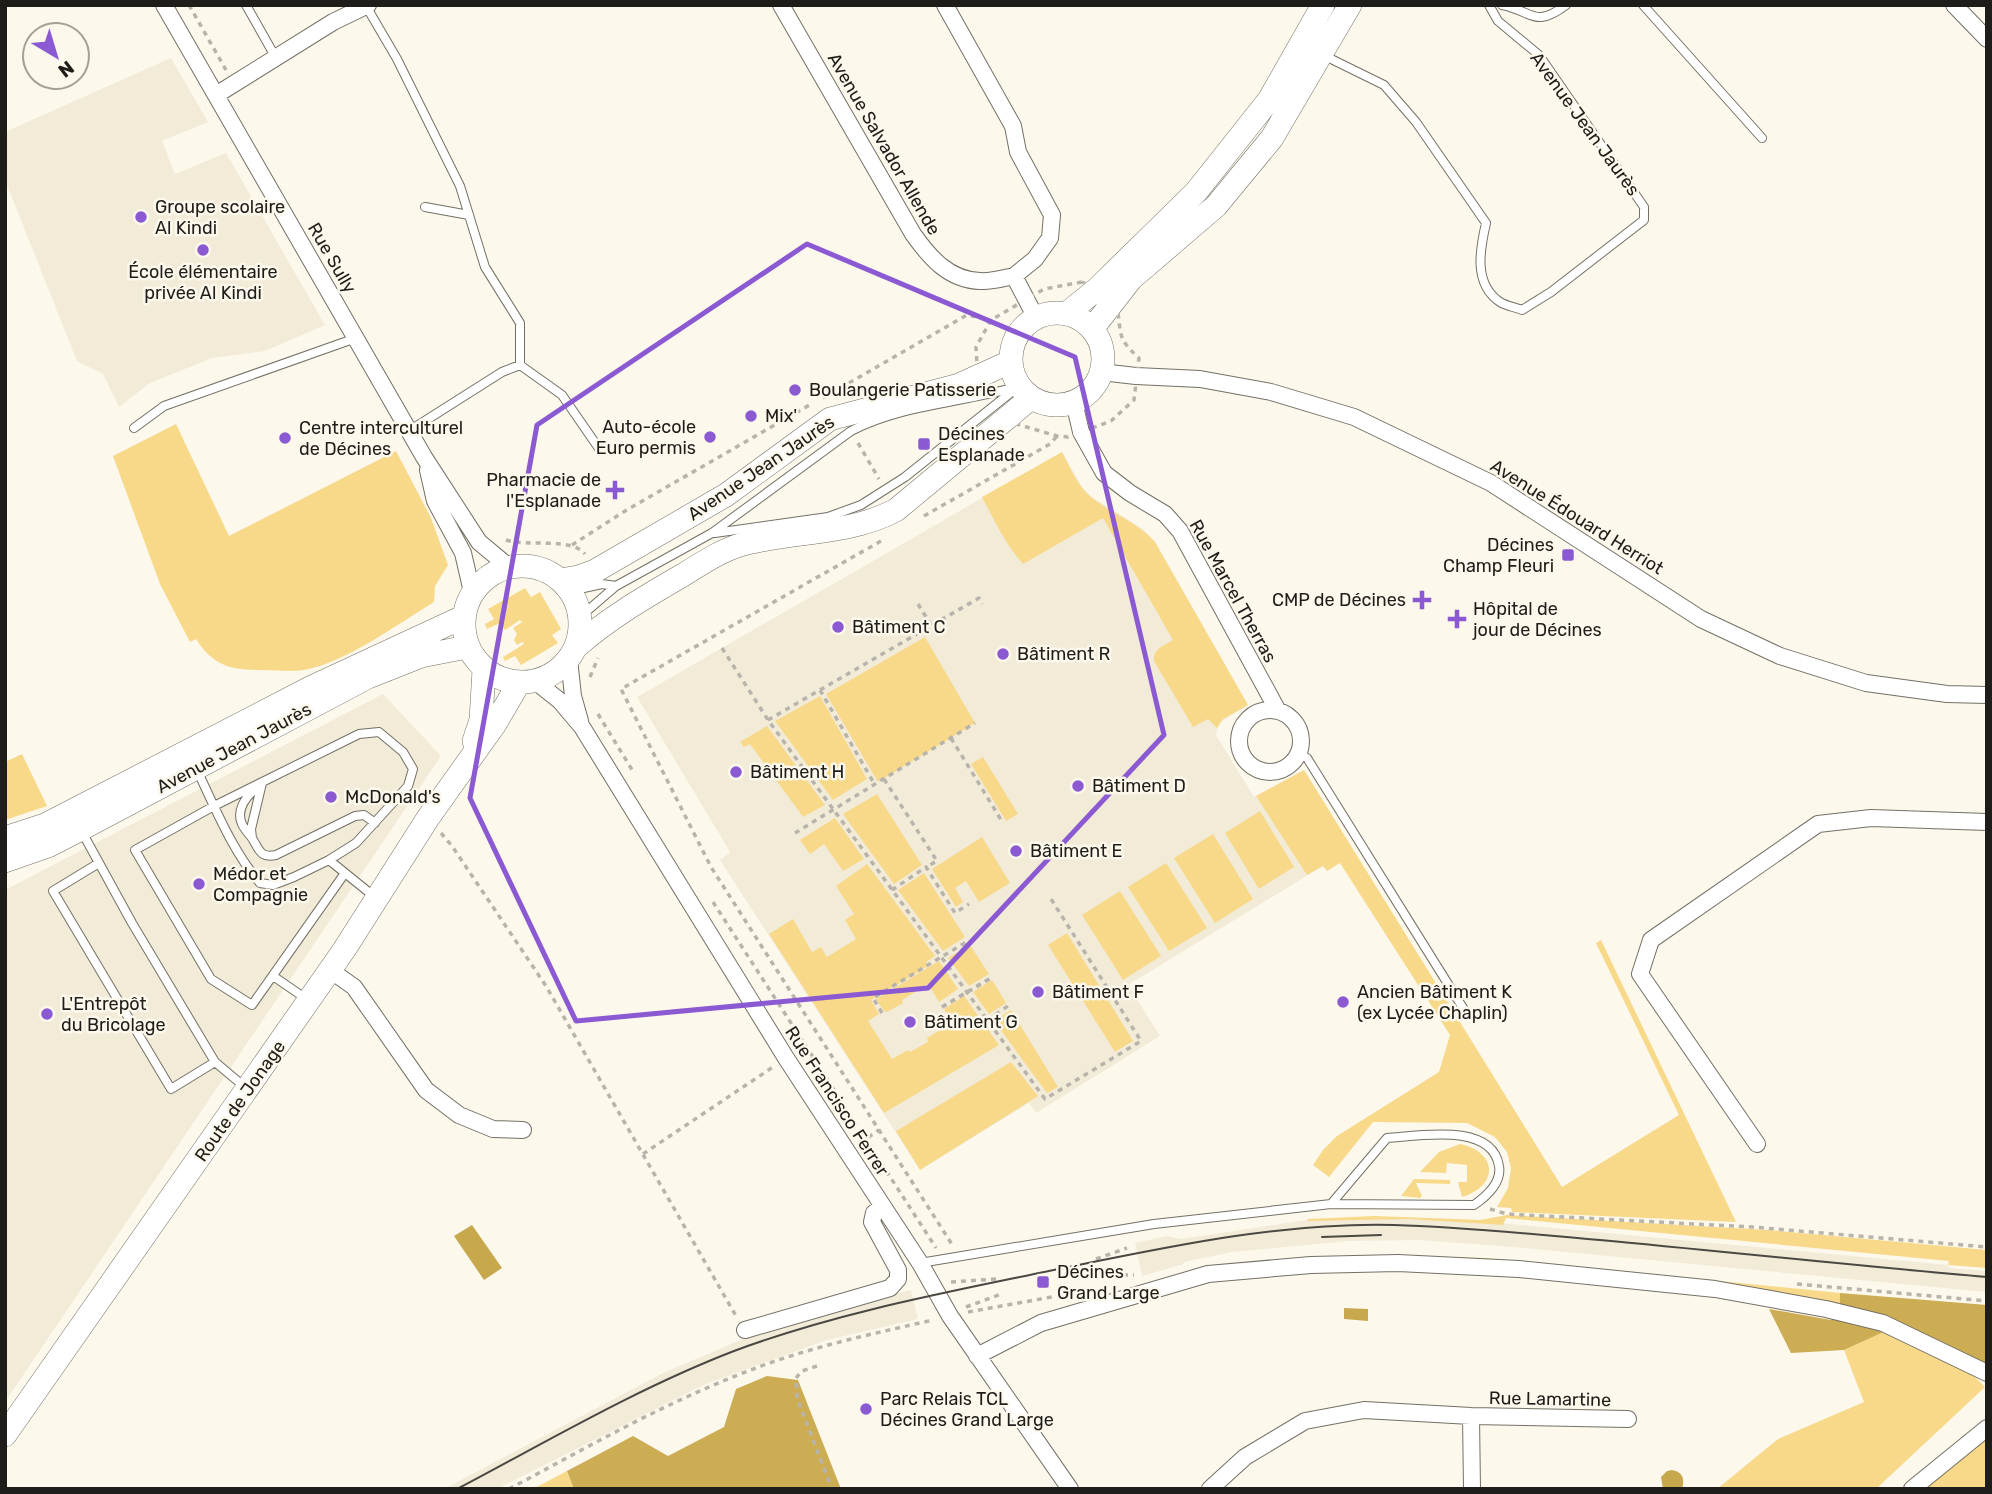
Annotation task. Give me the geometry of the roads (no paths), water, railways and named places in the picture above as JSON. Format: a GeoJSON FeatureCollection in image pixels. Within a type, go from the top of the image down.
{"type":"FeatureCollection","features":[{"type":"Feature","properties":{"kind":"main road"},"geometry":{"type":"LineString","coordinates":[[1066,314],[1097,289],[1196,192],[1269,100],[1323,5]]}},
{"type":"Feature","properties":{"kind":"main road"},"geometry":{"type":"LineString","coordinates":[[1092,328],[1131,279],[1216,206],[1272,138],[1350,5]]}},
{"type":"Feature","properties":{"kind":"main road"},"geometry":{"type":"LineString","coordinates":[[1046,314],[1066,314],[1080,319],[1092,328],[1102,349],[1101,372],[1091,390],[1074,402],[1052,406],[1025,392],[1012,372],[1010,353],[1022,328],[1036,318],[1046,314]]}},
{"type":"Feature","properties":{"kind":"main road","name":"Avenue Jean Jaurès"},"geometry":{"type":"LineString","coordinates":[[565,585],[595,571],[726,495],[816,427],[846,422],[959,385],[1010,362]]}},
{"type":"Feature","properties":{"kind":"main road"},"geometry":{"type":"LineString","coordinates":[[573,653],[580,631],[580,617],[576,603],[565,585],[536,568],[509,567],[495,572],[472,592],[463,617],[463,632],[467,647],[484,670],[500,679],[527,682],[548,677],[618,613],[710,559],[738,546],[762,540],[858,526],[887,515],[921,491],[1006,417],[1025,392]]}},
{"type":"Feature","properties":{"kind":"main road","name":"Avenue Jean Jaurès"},"geometry":{"type":"LineString","coordinates":[[5,838],[45,825],[310,688],[463,617]]}},
{"type":"Feature","properties":{"kind":"main road","name":"Avenue Jean Jaurès"},"geometry":{"type":"LineString","coordinates":[[5,861],[48,846],[81,830],[368,677],[421,656],[467,647]]}},
{"type":"Feature","properties":{"kind":"main road","name":"Route de Jonage"},"geometry":{"type":"LineString","coordinates":[[467,761],[481,720],[484,670]]}},
{"type":"Feature","properties":{"kind":"main road","name":"Route de Jonage"},"geometry":{"type":"LineString","coordinates":[[5,1435],[309,1001],[467,761],[527,682]]}},
{"type":"Feature","properties":{"kind":"street","name":"Rue Sully"},"geometry":{"type":"LineString","coordinates":[[163,5],[424,457],[480,542],[509,567]]}},
{"type":"Feature","properties":{"kind":"street","name":"Avenue Salvador Allende"},"geometry":{"type":"LineString","coordinates":[[781,5],[930,259],[953,275],[981,282],[1014,276]]}},
{"type":"Feature","properties":{"kind":"street"},"geometry":{"type":"LineString","coordinates":[[945,5],[1013,126],[1018,152],[1052,215],[1050,238],[1035,259],[1014,276],[1036,318]]}},
{"type":"Feature","properties":{"kind":"street"},"geometry":{"type":"LineString","coordinates":[[1954,5],[1987,39]]}},
{"type":"Feature","properties":{"kind":"street"},"geometry":{"type":"LineString","coordinates":[[216,95],[333,23],[367,6]]}},
{"type":"Feature","properties":{"kind":"street","name":"Avenue Édouard Herriot"},"geometry":{"type":"LineString","coordinates":[[1101,372],[1200,379],[1271,391],[1354,417],[1491,483],[1701,619],[1780,656],[1866,683],[1947,695],[1987,695]]}},
{"type":"Feature","properties":{"kind":"street","name":"Rue Marcel Therras"},"geometry":{"type":"LineString","coordinates":[[1074,402],[1081,432],[1104,473],[1130,493],[1166,514],[1180,531],[1278,711],[1287,715],[1294,723],[1301,743],[1298,753]]}},
{"type":"Feature","properties":{"kind":"street","name":"Rue Sully"},"geometry":{"type":"LineString","coordinates":[[424,457],[435,501],[463,553],[472,592]]}},
{"type":"Feature","properties":{"kind":"street","name":"Rue Francisco Ferrer"},"geometry":{"type":"LineString","coordinates":[[573,653],[573,696],[582,727]]}},
{"type":"Feature","properties":{"kind":"street","name":"Rue Francisco Ferrer"},"geometry":{"type":"LineString","coordinates":[[527,682],[560,701],[582,727],[786,1058],[920,1264],[950,1316],[1070,1489]]}},
{"type":"Feature","properties":{"kind":"street"},"geometry":{"type":"LineString","coordinates":[[1278,711],[1258,712],[1243,725],[1239,745],[1242,754],[1248,763],[1265,772],[1285,768],[1293,762],[1298,753]]}},
{"type":"Feature","properties":{"kind":"street"},"geometry":{"type":"LineString","coordinates":[[1757,1144],[1640,974],[1651,940],[1818,824],[1871,818],[1987,822]]}},
{"type":"Feature","properties":{"kind":"street"},"geometry":{"type":"LineString","coordinates":[[330,970],[354,987],[426,1090],[459,1115],[493,1129],[523,1130]]}},
{"type":"Feature","properties":{"kind":"street"},"geometry":{"type":"LineString","coordinates":[[745,1330],[890,1288],[898,1279],[898,1270],[872,1222],[874,1213],[881,1207]]}},
{"type":"Feature","properties":{"kind":"street"},"geometry":{"type":"LineString","coordinates":[[977,1356],[1041,1323],[1208,1274],[1311,1265],[1398,1264],[1519,1269],[1689,1286],[1826,1309],[1883,1323],[1987,1373]]}},
{"type":"Feature","properties":{"kind":"street","name":"Rue Lamartine"},"geometry":{"type":"LineString","coordinates":[[1210,1489],[1245,1457],[1305,1421],[1364,1410],[1471,1416],[1628,1419]]}},
{"type":"Feature","properties":{"kind":"street","name":"Rue Lamartine"},"geometry":{"type":"LineString","coordinates":[[1471,1416],[1472,1489]]}},
{"type":"Feature","properties":{"kind":"street"},"geometry":{"type":"LineString","coordinates":[[1912,1489],[1987,1428]]}},
{"type":"Feature","properties":{"kind":"lane"},"geometry":{"type":"LineString","coordinates":[[246,5],[276,58]]}},
{"type":"Feature","properties":{"kind":"lane","name":"Avenue Jean Jaurès"},"geometry":{"type":"LineString","coordinates":[[1322,55],[1384,85],[1416,122],[1486,223],[1480,266],[1485,284],[1499,302],[1522,310],[1551,292],[1644,220],[1644,207],[1539,55],[1498,21],[1489,5]]}},
{"type":"Feature","properties":{"kind":"lane"},"geometry":{"type":"LineString","coordinates":[[1502,5],[1530,17],[1550,17],[1566,5]]}},
{"type":"Feature","properties":{"kind":"lane"},"geometry":{"type":"LineString","coordinates":[[1643,5],[1762,138]]}},
{"type":"Feature","properties":{"kind":"lane"},"geometry":{"type":"LineString","coordinates":[[367,6],[397,59],[454,175],[485,267],[520,323],[520,365]]}},
{"type":"Feature","properties":{"kind":"lane"},"geometry":{"type":"LineString","coordinates":[[425,207],[469,215]]}},
{"type":"Feature","properties":{"kind":"lane"},"geometry":{"type":"LineString","coordinates":[[134,428],[164,406],[356,338]]}},
{"type":"Feature","properties":{"kind":"lane"},"geometry":{"type":"LineString","coordinates":[[409,431],[502,372],[520,365]]}},
{"type":"Feature","properties":{"kind":"lane"},"geometry":{"type":"LineString","coordinates":[[520,365],[562,395],[600,450]]}},
{"type":"Feature","properties":{"kind":"lane"},"geometry":{"type":"LineString","coordinates":[[580,617],[616,586],[712,534],[846,422],[992,395],[1025,392]]}},
{"type":"Feature","properties":{"kind":"lane"},"geometry":{"type":"LineString","coordinates":[[712,534],[828,517],[861,505],[1025,392]]}},
{"type":"Feature","properties":{"kind":"lane"},"geometry":{"type":"LineString","coordinates":[[565,585],[616,586]]}},
{"type":"Feature","properties":{"kind":"lane"},"geometry":{"type":"LineString","coordinates":[[196,768],[214,806],[250,872],[260,883],[273,885],[329,860],[356,843],[408,786],[413,769],[403,752],[379,732],[359,734],[214,806],[135,850],[211,979],[252,1005],[345,873]]}},
{"type":"Feature","properties":{"kind":"lane"},"geometry":{"type":"LineString","coordinates":[[1298,753],[1307,758],[1463,1008]]}},
{"type":"Feature","properties":{"kind":"lane"},"geometry":{"type":"LineString","coordinates":[[262,783],[245,798],[240,811],[241,824],[260,853],[266,857],[276,855],[355,816],[364,815],[375,823]]}},
{"type":"Feature","properties":{"kind":"lane"},"geometry":{"type":"LineString","coordinates":[[252,838],[251,830],[262,783]]}},
{"type":"Feature","properties":{"kind":"lane"},"geometry":{"type":"LineString","coordinates":[[81,830],[215,1062],[248,1089]]}},
{"type":"Feature","properties":{"kind":"lane"},"geometry":{"type":"LineString","coordinates":[[329,860],[376,898]]}},
{"type":"Feature","properties":{"kind":"lane"},"geometry":{"type":"LineString","coordinates":[[99,863],[53,891],[171,1089],[215,1062]]}},
{"type":"Feature","properties":{"kind":"lane"},"geometry":{"type":"LineString","coordinates":[[273,976],[309,1001]]}},
{"type":"Feature","properties":{"kind":"lane"},"geometry":{"type":"LineString","coordinates":[[920,1264],[1154,1224],[1331,1204],[1474,1205],[1494,1187],[1500,1172],[1497,1156],[1486,1145],[1470,1137],[1458,1135],[1387,1138],[1331,1204]]}},
{"type":"Feature","properties":{"kind":"tram line"},"geometry":{"type":"LineString","coordinates":[[457,1489],[663,1381],[772,1338],[930,1296],[1220,1238],[1351,1225],[1446,1227],[1987,1277]]}},
{"type":"Feature","properties":{"kind":"tram line"},"geometry":{"type":"LineString","coordinates":[[1322,1237],[1381,1235]]}},
{"type":"Feature","properties":{"kind":"place","name":"Groupe scolaire Al Kindi"},"geometry":{"type":"Point","coordinates":[141,217]}},
{"type":"Feature","properties":{"kind":"place","name":"École élémentaire privée Al Kindi"},"geometry":{"type":"Point","coordinates":[203,250]}},
{"type":"Feature","properties":{"kind":"place","name":"Boulangerie Patisserie"},"geometry":{"type":"Point","coordinates":[795,390]}},
{"type":"Feature","properties":{"kind":"place","name":"Mix'"},"geometry":{"type":"Point","coordinates":[751,416]}},
{"type":"Feature","properties":{"kind":"place","name":"Auto-école Euro permis"},"geometry":{"type":"Point","coordinates":[710,437]}},
{"type":"Feature","properties":{"kind":"place","name":"Centre interculturel de Décines"},"geometry":{"type":"Point","coordinates":[285,438]}},
{"type":"Feature","properties":{"kind":"place","name":"Décines Esplanade"},"geometry":{"type":"Point","coordinates":[924,444]}},
{"type":"Feature","properties":{"kind":"place","name":"Pharmacie de l'Esplanade"},"geometry":{"type":"Point","coordinates":[615,490]}},
{"type":"Feature","properties":{"kind":"place","name":"Décines Champ Fleuri"},"geometry":{"type":"Point","coordinates":[1568,555]}},
{"type":"Feature","properties":{"kind":"place","name":"CMP de Décines"},"geometry":{"type":"Point","coordinates":[1422,600]}},
{"type":"Feature","properties":{"kind":"place","name":"Hôpital de jour de Décines"},"geometry":{"type":"Point","coordinates":[1457,619]}},
{"type":"Feature","properties":{"kind":"place","name":"Bâtiment C"},"geometry":{"type":"Point","coordinates":[838,627]}},
{"type":"Feature","properties":{"kind":"place","name":"Bâtiment R"},"geometry":{"type":"Point","coordinates":[1003,654]}},
{"type":"Feature","properties":{"kind":"place","name":"Bâtiment H"},"geometry":{"type":"Point","coordinates":[736,772]}},
{"type":"Feature","properties":{"kind":"place","name":"Bâtiment D"},"geometry":{"type":"Point","coordinates":[1078,786]}},
{"type":"Feature","properties":{"kind":"place","name":"McDonald's"},"geometry":{"type":"Point","coordinates":[331,797]}},
{"type":"Feature","properties":{"kind":"place","name":"Bâtiment E"},"geometry":{"type":"Point","coordinates":[1016,851]}},
{"type":"Feature","properties":{"kind":"place","name":"Médor et Compagnie"},"geometry":{"type":"Point","coordinates":[199,884]}},
{"type":"Feature","properties":{"kind":"place","name":"Bâtiment F"},"geometry":{"type":"Point","coordinates":[1038,992]}},
{"type":"Feature","properties":{"kind":"place","name":"Ancien Bâtiment K (ex Lycée Chaplin)"},"geometry":{"type":"Point","coordinates":[1343,1002]}},
{"type":"Feature","properties":{"kind":"place","name":"L'Entrepôt du Bricolage"},"geometry":{"type":"Point","coordinates":[47,1014]}},
{"type":"Feature","properties":{"kind":"place","name":"Bâtiment G"},"geometry":{"type":"Point","coordinates":[910,1022]}},
{"type":"Feature","properties":{"kind":"place","name":"Décines Grand Large"},"geometry":{"type":"Point","coordinates":[1043,1282]}},
{"type":"Feature","properties":{"kind":"place","name":"Parc Relais TCL Décines Grand Large"},"geometry":{"type":"Point","coordinates":[866,1409]}}]}
